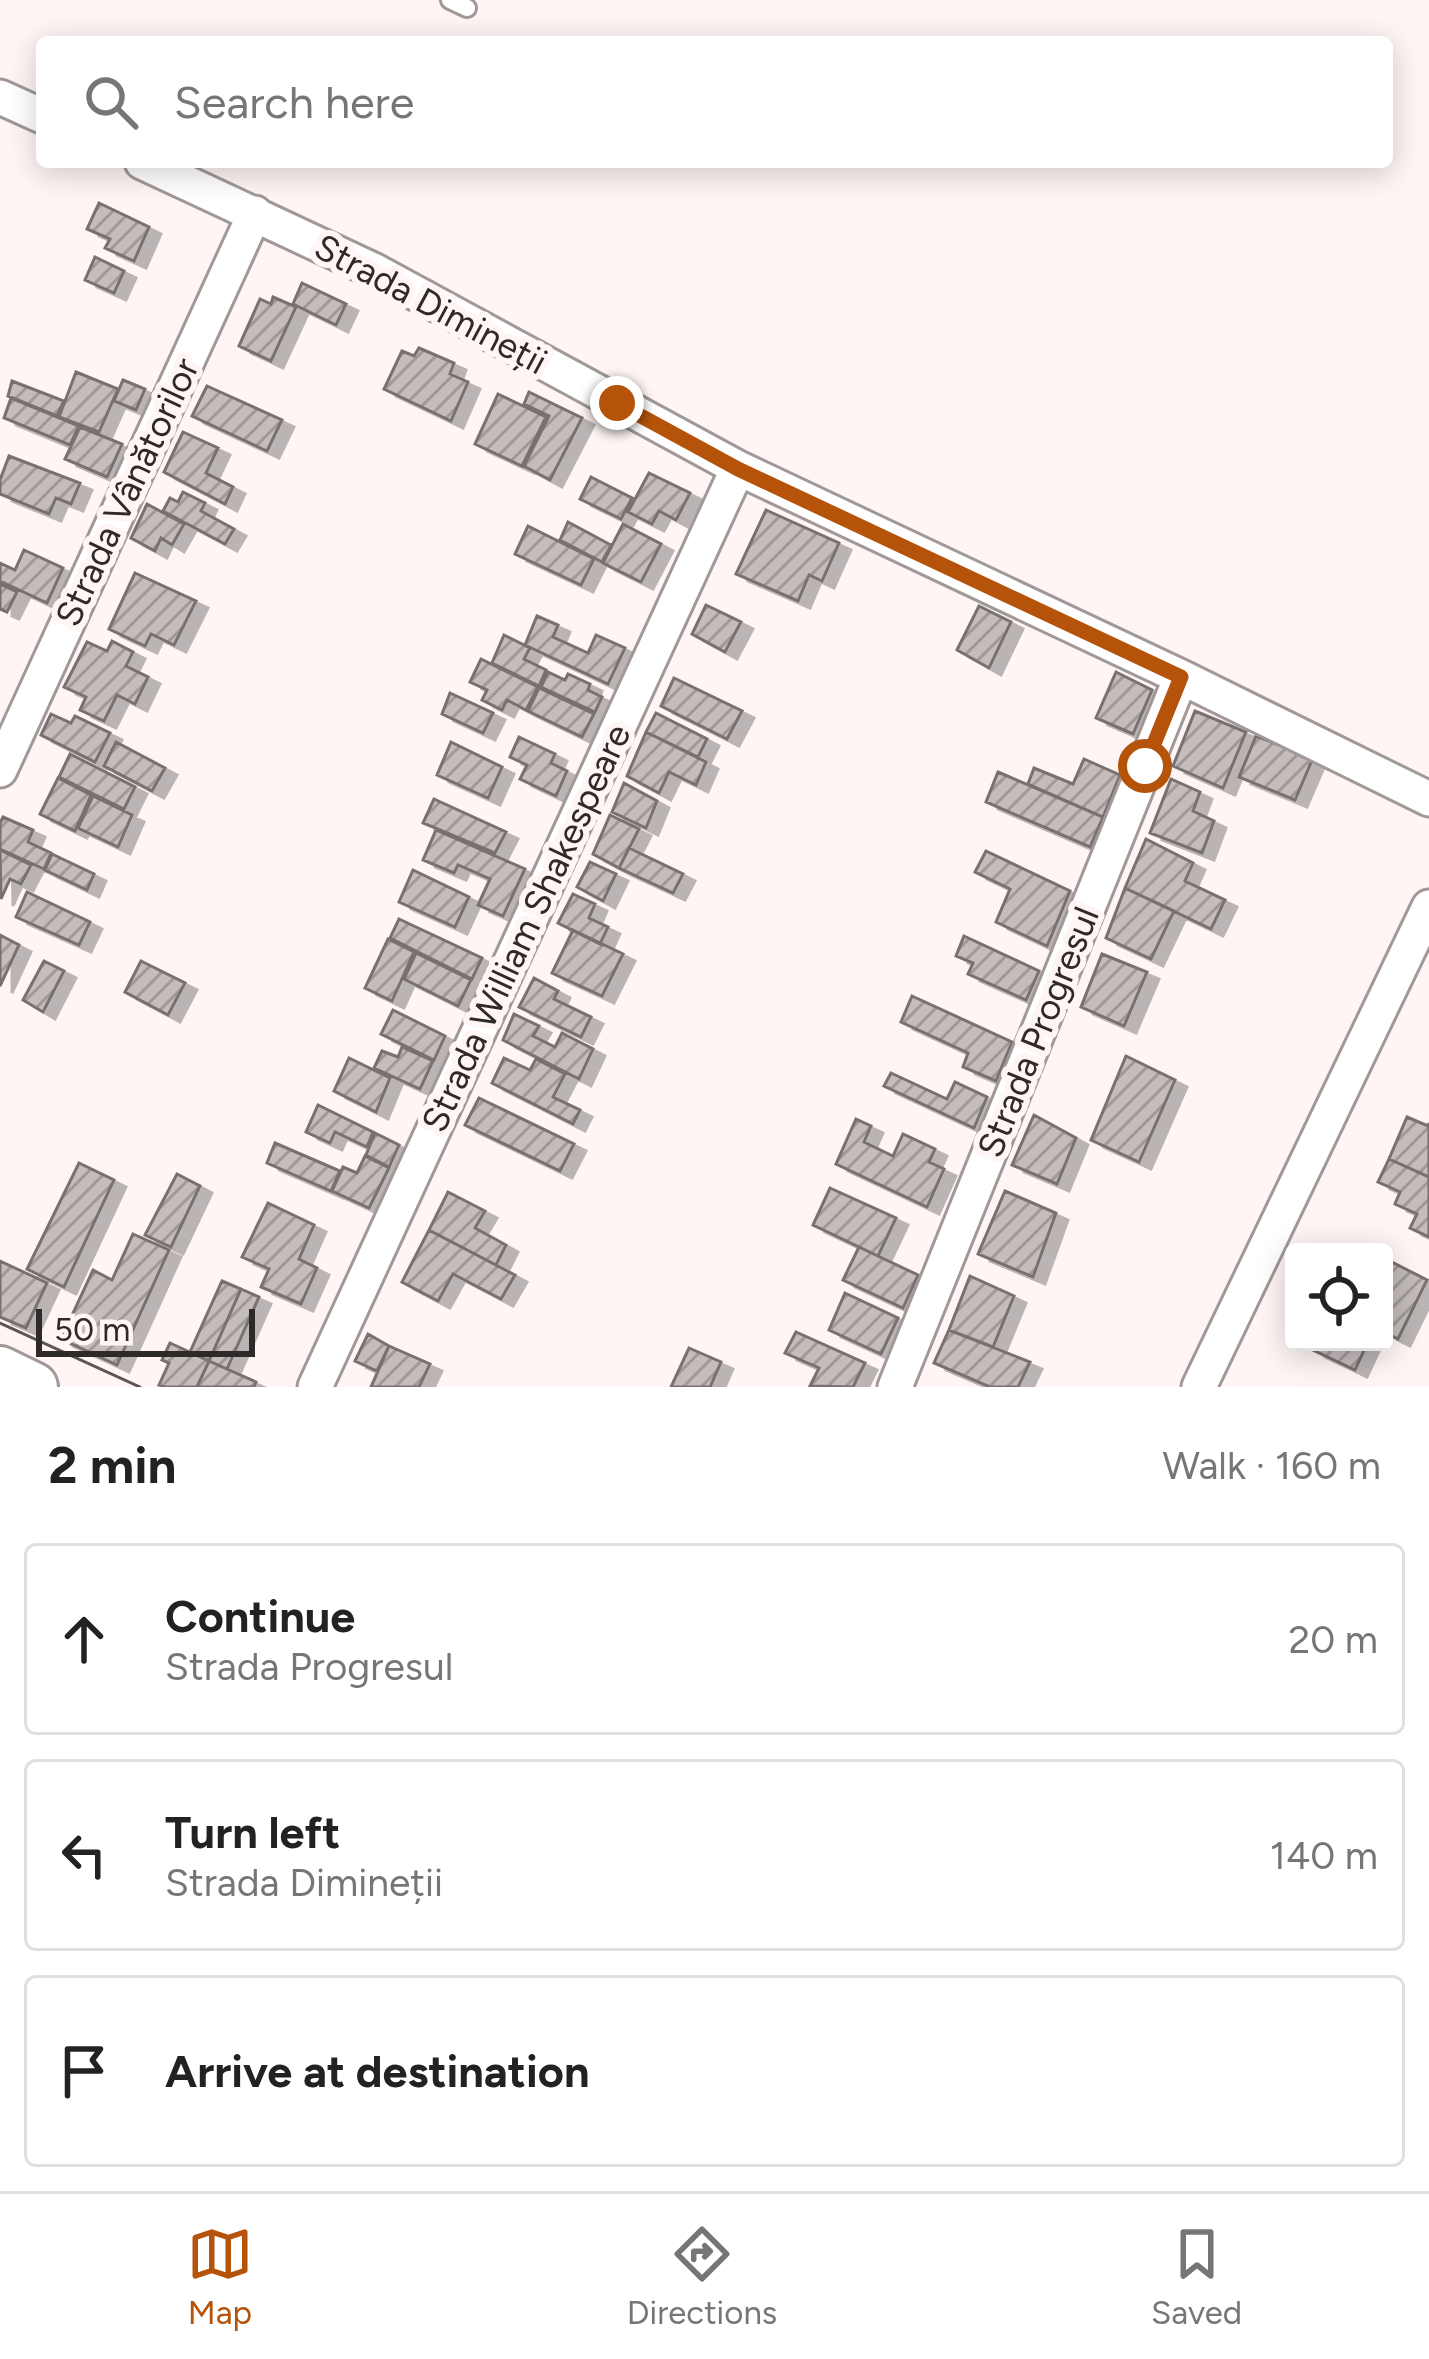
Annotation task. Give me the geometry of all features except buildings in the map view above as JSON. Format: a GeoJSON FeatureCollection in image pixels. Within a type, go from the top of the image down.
{"type":"FeatureCollection","features":[{"type":"Feature","properties":{"kind":"street"},"geometry":{"type":"LineString","coordinates":[[0,97],[36,113]]}},
{"type":"Feature","properties":{"kind":"street","name":"Strada Dimineții"},"geometry":{"type":"LineString","coordinates":[[155,168],[375,271],[738,469],[1429,799]]}},
{"type":"Feature","properties":{"kind":"street","name":"Strada Vânătorilor"},"geometry":{"type":"LineString","coordinates":[[0,770],[255,214]]}},
{"type":"Feature","properties":{"kind":"street","name":"Strada William Shakespeare"},"geometry":{"type":"LineString","coordinates":[[315,1387],[738,469]]}},
{"type":"Feature","properties":{"kind":"street","name":"Strada Progresul"},"geometry":{"type":"LineString","coordinates":[[895,1387],[1181,677]]}},
{"type":"Feature","properties":{"kind":"street"},"geometry":{"type":"LineString","coordinates":[[1199,1387],[1429,908]]}},
{"type":"Feature","properties":{"kind":"street"},"geometry":{"type":"LineString","coordinates":[[0,1371],[33,1387]]}},
{"type":"Feature","properties":{"kind":"tram line"},"geometry":{"type":"LineString","coordinates":[[0,1323],[140,1387]]}},
{"type":"Feature","properties":{"kind":"route"},"geometry":{"type":"LineString","coordinates":[[617,403],[738,469],[1181,677],[1145,766]]}}]}
